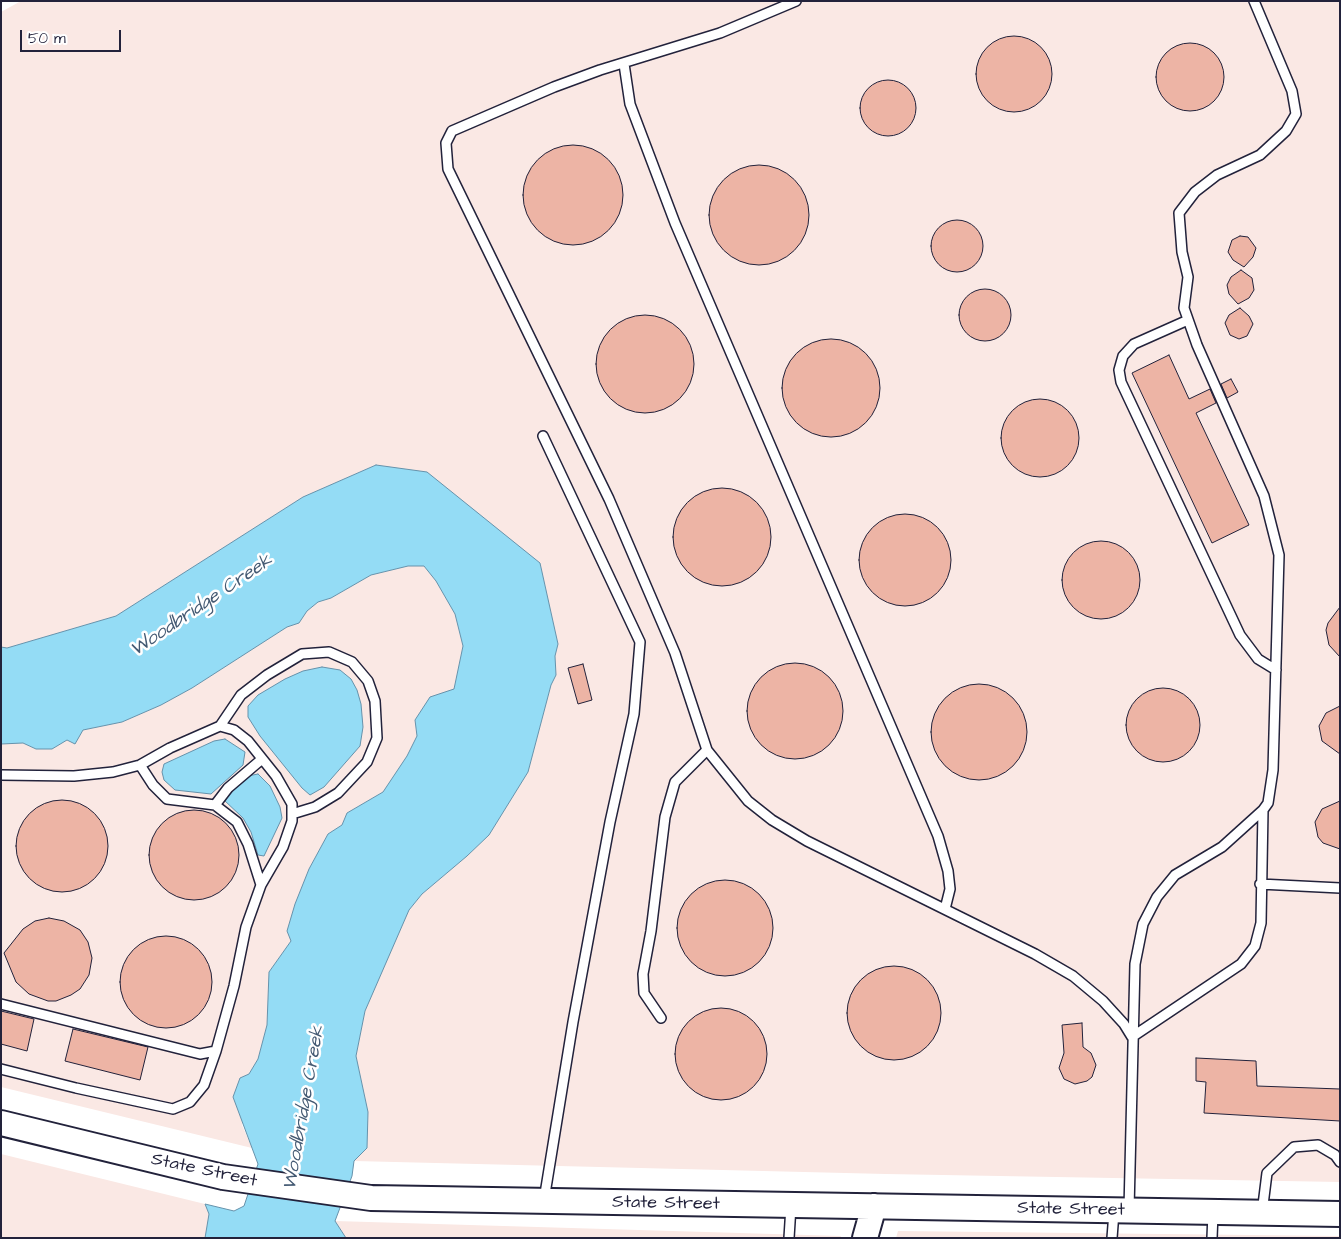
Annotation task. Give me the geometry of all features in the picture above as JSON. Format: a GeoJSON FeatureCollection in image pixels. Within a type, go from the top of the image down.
{"type":"FeatureCollection","features":[{"type":"Feature","properties":{"kind":"street","name":"State Street"},"geometry":{"type":"LineString","coordinates":[[1,1123],[223,1178],[371,1198],[1340,1214]]}},
{"type":"Feature","properties":{"kind":"street"},"geometry":{"type":"LineString","coordinates":[[866,1238],[874,1206]]}},
{"type":"Feature","properties":{"kind":"lane"},"geometry":{"type":"LineString","coordinates":[[796,1],[720,33],[600,70],[554,87],[452,131],[446,142],[448,169],[609,499],[675,652],[707,750],[748,801],[772,820],[807,841],[1035,954],[1073,976],[1103,1001],[1124,1024],[1132,1037]]}},
{"type":"Feature","properties":{"kind":"lane"},"geometry":{"type":"LineString","coordinates":[[1112,1238],[1121,1211],[1135,964],[1143,924],[1157,897],[1175,875],[1222,847],[1263,810],[1268,803],[1273,770],[1279,555],[1268,513],[1250,460],[1184,308],[1188,277],[1182,252],[1179,213],[1195,192],[1217,175],[1260,155],[1286,131],[1296,114],[1292,91],[1254,1]]}},
{"type":"Feature","properties":{"kind":"lane"},"geometry":{"type":"LineString","coordinates":[[624,64],[630,104],[675,223],[938,836],[950,889],[944,909]]}},
{"type":"Feature","properties":{"kind":"lane"},"geometry":{"type":"LineString","coordinates":[[1188,320],[1134,344],[1123,356],[1119,370],[1121,382],[1240,636],[1258,659],[1276,670]]}},
{"type":"Feature","properties":{"kind":"lane"},"geometry":{"type":"LineString","coordinates":[[543,436],[640,642],[634,714],[610,822],[573,1022],[544,1202]]}},
{"type":"Feature","properties":{"kind":"lane"},"geometry":{"type":"LineString","coordinates":[[1,775],[74,776],[113,772],[140,765],[170,748],[220,726],[241,695],[267,675],[302,654],[329,652],[352,662],[368,681],[376,701],[377,738],[367,762],[338,793],[315,807],[292,814]]}},
{"type":"Feature","properties":{"kind":"lane"},"geometry":{"type":"LineString","coordinates":[[1,1069],[173,1109],[190,1102],[204,1085],[216,1051],[234,986],[246,927],[261,885],[283,847],[292,821],[292,804],[276,776],[248,741],[234,730],[220,726]]}},
{"type":"Feature","properties":{"kind":"lane"},"geometry":{"type":"LineString","coordinates":[[661,1018],[644,993],[643,974],[651,931],[665,817],[676,782],[707,750]]}},
{"type":"Feature","properties":{"kind":"lane"},"geometry":{"type":"LineString","coordinates":[[215,805],[228,788],[262,759]]}},
{"type":"Feature","properties":{"kind":"lane"},"geometry":{"type":"LineString","coordinates":[[140,765],[153,785],[167,799],[215,805],[236,822],[248,844],[261,885]]}},
{"type":"Feature","properties":{"kind":"lane"},"geometry":{"type":"LineString","coordinates":[[1132,1037],[1241,964],[1255,946],[1261,923],[1260,884],[1263,810]]}},
{"type":"Feature","properties":{"kind":"lane"},"geometry":{"type":"LineString","coordinates":[[1260,884],[1340,888]]}},
{"type":"Feature","properties":{"kind":"lane"},"geometry":{"type":"LineString","coordinates":[[1,1004],[200,1054],[216,1051]]}},
{"type":"Feature","properties":{"kind":"lane"},"geometry":{"type":"LineString","coordinates":[[1262,1214],[1267,1173],[1294,1147],[1318,1145],[1335,1156],[1340,1162]]}},
{"type":"Feature","properties":{"kind":"lane"},"geometry":{"type":"LineString","coordinates":[[789,1238],[791,1206]]}},
{"type":"Feature","properties":{"kind":"lane"},"geometry":{"type":"LineString","coordinates":[[1212,1238],[1214,1213]]}},
{"type":"Feature","properties":{"kind":"shaded area"},"geometry":{"type":"Polygon","coordinates":[[[21,1],[1340,1],[1340,1182],[886,1174],[354,1161],[367,1148],[368,1112],[356,1056],[365,1011],[387,956],[409,910],[422,894],[489,835],[528,772],[551,685],[556,675],[555,656],[558,644],[540,563],[376,465],[303,497],[116,616],[7,648],[1,647],[1,12],[21,1]]]}},
{"type":"Feature","properties":{"kind":"shaded area"},"geometry":{"type":"Polygon","coordinates":[[[408,566],[424,566],[436,581],[455,614],[463,646],[454,689],[415,719],[417,736],[407,756],[383,792],[347,813],[342,825],[328,834],[309,869],[291,941],[269,972],[267,1025],[258,1059],[249,1074],[242,1125],[252,1148],[1,1087],[1,744],[23,743],[36,749],[52,749],[83,730],[122,722],[161,705],[192,688],[287,627],[299,623],[307,611],[318,602],[331,598],[371,575],[408,566]]]}},
{"type":"Feature","properties":{"kind":"shaded area"},"geometry":{"type":"Polygon","coordinates":[[[1,1154],[205,1204],[209,1214],[205,1238],[1,1238],[1,1154]]]}},
{"type":"Feature","properties":{"kind":"shaded area"},"geometry":{"type":"Polygon","coordinates":[[[335,1221],[841,1236],[840,1238],[346,1238],[335,1221]]]}},
{"type":"Feature","properties":{"kind":"shaded area"},"geometry":{"type":"Polygon","coordinates":[[[898,1231],[1340,1236],[1340,1238],[896,1238],[898,1231]]]}},
{"type":"Feature","properties":{"kind":"water","name":"Woodbridge Creek"},"geometry":{"type":"Polygon","coordinates":[[[376,465],[427,472],[540,563],[558,644],[555,656],[556,675],[551,685],[528,772],[489,835],[422,894],[409,910],[365,1011],[356,1056],[368,1112],[367,1148],[354,1161],[352,1176],[335,1221],[346,1238],[205,1238],[209,1214],[205,1204],[234,1211],[244,1206],[258,1164],[233,1097],[240,1078],[249,1074],[258,1059],[267,1025],[269,972],[291,941],[287,931],[309,869],[328,834],[342,825],[347,813],[383,792],[407,756],[417,736],[415,720],[430,697],[454,689],[463,646],[455,614],[436,581],[424,566],[408,566],[371,575],[331,598],[318,602],[307,611],[299,623],[287,627],[192,688],[161,705],[122,722],[83,730],[75,744],[67,740],[52,749],[36,749],[23,743],[1,744],[1,647],[7,648],[116,616],[303,497],[376,465]]]}},
{"type":"Feature","properties":{"kind":"water"},"geometry":{"type":"Polygon","coordinates":[[[322,667],[340,670],[351,679],[361,704],[363,727],[360,746],[324,787],[310,795],[302,788],[260,736],[248,717],[248,706],[258,695],[285,679],[303,671],[322,667]]]}},
{"type":"Feature","properties":{"kind":"water"},"geometry":{"type":"Polygon","coordinates":[[[225,739],[245,752],[243,765],[211,794],[175,790],[164,780],[162,772],[164,764],[214,741],[225,739]]]}},
{"type":"Feature","properties":{"kind":"water"},"geometry":{"type":"Polygon","coordinates":[[[258,774],[270,786],[280,807],[282,818],[264,856],[258,855],[251,832],[243,818],[224,800],[248,776],[258,774]]]}},
{"type":"Feature","properties":{"kind":"building"},"geometry":{"type":"Polygon","coordinates":[[[1014,36],[1028,39],[1041,47],[1049,60],[1052,74],[1049,88],[1041,101],[1028,109],[1014,112],[1000,109],[987,101],[979,88],[976,74],[979,60],[987,47],[1000,39],[1014,36]]]}},
{"type":"Feature","properties":{"kind":"building"},"geometry":{"type":"Polygon","coordinates":[[[1197,43],[1209,49],[1218,58],[1224,70],[1222,90],[1214,101],[1197,111],[1183,111],[1166,101],[1158,90],[1156,70],[1166,53],[1177,45],[1197,43]]]}},
{"type":"Feature","properties":{"kind":"building"},"geometry":{"type":"Polygon","coordinates":[[[883,80],[893,80],[908,88],[914,97],[916,108],[914,119],[908,128],[893,136],[883,136],[872,131],[865,124],[860,113],[860,103],[865,92],[872,85],[883,80]]]}},
{"type":"Feature","properties":{"kind":"building"},"geometry":{"type":"Polygon","coordinates":[[[573,145],[592,148],[609,159],[620,176],[623,195],[620,214],[609,231],[592,242],[573,245],[554,242],[537,231],[526,214],[523,195],[526,176],[537,159],[554,148],[573,145]]]}},
{"type":"Feature","properties":{"kind":"building"},"geometry":{"type":"Polygon","coordinates":[[[759,165],[778,169],[794,180],[805,196],[809,215],[805,234],[794,250],[778,261],[759,265],[740,261],[724,250],[713,234],[709,215],[713,196],[724,180],[740,169],[759,165]]]}},
{"type":"Feature","properties":{"kind":"building"},"geometry":{"type":"Polygon","coordinates":[[[952,220],[962,220],[971,224],[979,232],[983,246],[979,260],[971,268],[962,272],[952,272],[943,268],[935,260],[931,251],[931,241],[935,232],[943,224],[952,220]]]}},
{"type":"Feature","properties":{"kind":"building"},"geometry":{"type":"Polygon","coordinates":[[[1240,236],[1248,237],[1256,248],[1253,257],[1244,267],[1233,260],[1228,252],[1232,240],[1240,236]]]}},
{"type":"Feature","properties":{"kind":"building"},"geometry":{"type":"Polygon","coordinates":[[[1241,270],[1252,278],[1254,290],[1249,298],[1238,304],[1229,294],[1227,285],[1231,277],[1241,270]]]}},
{"type":"Feature","properties":{"kind":"building"},"geometry":{"type":"Polygon","coordinates":[[[985,289],[995,291],[1003,297],[1009,305],[1011,315],[1009,325],[1003,333],[995,339],[985,341],[975,339],[967,333],[961,325],[959,315],[961,305],[967,297],[975,291],[985,289]]]}},
{"type":"Feature","properties":{"kind":"building"},"geometry":{"type":"Polygon","coordinates":[[[1240,308],[1249,316],[1253,324],[1247,336],[1239,339],[1230,335],[1225,323],[1229,315],[1240,308]]]}},
{"type":"Feature","properties":{"kind":"building"},"geometry":{"type":"Polygon","coordinates":[[[645,315],[664,319],[679,330],[690,345],[694,364],[690,383],[679,398],[664,409],[645,413],[626,409],[611,398],[600,383],[596,364],[600,345],[611,330],[626,319],[645,315]]]}},
{"type":"Feature","properties":{"kind":"building"},"geometry":{"type":"Polygon","coordinates":[[[831,339],[850,342],[866,353],[877,369],[880,388],[877,407],[866,423],[850,434],[831,437],[812,434],[796,423],[785,407],[782,388],[785,369],[796,353],[812,342],[831,339]]]}},
{"type":"Feature","properties":{"kind":"building"},"geometry":{"type":"Polygon","coordinates":[[[1169,355],[1189,399],[1210,389],[1216,403],[1196,413],[1249,525],[1212,543],[1132,373],[1169,355]]]}},
{"type":"Feature","properties":{"kind":"building"},"geometry":{"type":"Polygon","coordinates":[[[1231,379],[1238,392],[1227,398],[1221,384],[1231,379]]]}},
{"type":"Feature","properties":{"kind":"building"},"geometry":{"type":"Polygon","coordinates":[[[1040,399],[1055,402],[1072,416],[1076,423],[1079,438],[1076,453],[1062,470],[1055,474],[1040,477],[1025,474],[1008,460],[1004,453],[1001,438],[1004,423],[1018,406],[1025,402],[1040,399]]]}},
{"type":"Feature","properties":{"kind":"building"},"geometry":{"type":"Polygon","coordinates":[[[712,488],[732,488],[741,491],[757,502],[768,518],[771,527],[771,547],[768,556],[757,572],[741,583],[732,586],[712,586],[695,578],[681,564],[673,547],[673,527],[681,510],[695,496],[712,488]]]}},
{"type":"Feature","properties":{"kind":"building"},"geometry":{"type":"Polygon","coordinates":[[[905,514],[923,517],[938,527],[948,542],[951,560],[948,578],[938,593],[923,603],[905,606],[887,603],[872,593],[862,578],[859,560],[862,542],[872,527],[887,517],[905,514]]]}},
{"type":"Feature","properties":{"kind":"building"},"geometry":{"type":"Polygon","coordinates":[[[1101,541],[1116,544],[1128,553],[1137,565],[1140,580],[1137,595],[1128,607],[1116,616],[1101,619],[1086,616],[1074,607],[1065,595],[1062,580],[1065,565],[1074,553],[1086,544],[1101,541]]]}},
{"type":"Feature","properties":{"kind":"building"},"geometry":{"type":"Polygon","coordinates":[[[1340,607],[1340,657],[1329,645],[1326,630],[1328,623],[1340,607]]]}},
{"type":"Feature","properties":{"kind":"building"},"geometry":{"type":"Polygon","coordinates":[[[795,663],[814,666],[829,677],[840,692],[843,711],[840,730],[829,745],[814,756],[795,759],[776,756],[761,745],[750,730],[747,711],[750,692],[761,677],[776,666],[795,663]]]}},
{"type":"Feature","properties":{"kind":"building"},"geometry":{"type":"Polygon","coordinates":[[[583,664],[592,700],[578,704],[568,668],[583,664]]]}},
{"type":"Feature","properties":{"kind":"building"},"geometry":{"type":"Polygon","coordinates":[[[979,684],[997,688],[1013,698],[1023,714],[1027,732],[1023,750],[1013,766],[997,776],[979,780],[961,776],[945,766],[935,750],[931,732],[935,714],[945,698],[961,688],[979,684]]]}},
{"type":"Feature","properties":{"kind":"building"},"geometry":{"type":"Polygon","coordinates":[[[1163,688],[1184,694],[1194,704],[1200,725],[1194,746],[1184,756],[1163,762],[1142,756],[1132,746],[1126,725],[1132,704],[1142,694],[1163,688]]]}},
{"type":"Feature","properties":{"kind":"building"},"geometry":{"type":"Polygon","coordinates":[[[1340,706],[1340,754],[1322,741],[1319,726],[1326,713],[1340,706]]]}},
{"type":"Feature","properties":{"kind":"building"},"geometry":{"type":"Polygon","coordinates":[[[62,800],[79,804],[94,814],[104,829],[108,846],[104,863],[94,878],[79,888],[62,892],[45,888],[30,878],[20,863],[16,846],[20,829],[30,814],[45,804],[62,800]]]}},
{"type":"Feature","properties":{"kind":"building"},"geometry":{"type":"Polygon","coordinates":[[[1340,801],[1340,849],[1323,843],[1318,837],[1315,822],[1322,809],[1340,801]]]}},
{"type":"Feature","properties":{"kind":"building"},"geometry":{"type":"Polygon","coordinates":[[[194,810],[211,813],[226,823],[236,838],[239,855],[236,872],[226,887],[211,897],[194,900],[177,897],[162,887],[152,872],[149,855],[152,838],[162,823],[177,813],[194,810]]]}},
{"type":"Feature","properties":{"kind":"building"},"geometry":{"type":"Polygon","coordinates":[[[725,880],[743,884],[759,894],[769,910],[773,928],[769,946],[759,962],[743,972],[725,976],[707,972],[691,962],[681,946],[677,928],[681,910],[691,894],[707,884],[725,880]]]}},
{"type":"Feature","properties":{"kind":"building"},"geometry":{"type":"Polygon","coordinates":[[[49,918],[64,921],[80,930],[88,942],[92,958],[89,975],[80,989],[56,1001],[48,1001],[29,994],[16,982],[4,953],[23,929],[35,921],[49,918]]]}},
{"type":"Feature","properties":{"kind":"building"},"geometry":{"type":"Polygon","coordinates":[[[166,936],[184,939],[199,949],[209,964],[212,982],[209,1000],[199,1015],[184,1025],[166,1028],[148,1025],[133,1015],[123,1000],[120,982],[123,964],[133,949],[148,939],[166,936]]]}},
{"type":"Feature","properties":{"kind":"building"},"geometry":{"type":"Polygon","coordinates":[[[894,966],[912,969],[928,979],[938,995],[941,1013],[938,1031],[928,1047],[912,1057],[894,1060],[876,1057],[860,1047],[850,1031],[847,1013],[850,995],[860,979],[876,969],[894,966]]]}},
{"type":"Feature","properties":{"kind":"building"},"geometry":{"type":"Polygon","coordinates":[[[712,1008],[730,1008],[747,1015],[760,1028],[767,1045],[767,1063],[760,1080],[747,1093],[730,1100],[712,1100],[695,1093],[682,1080],[675,1063],[675,1045],[682,1028],[695,1015],[712,1008]]]}},
{"type":"Feature","properties":{"kind":"building"},"geometry":{"type":"Polygon","coordinates":[[[1,1011],[34,1019],[27,1051],[1,1044],[1,1011]]]}},
{"type":"Feature","properties":{"kind":"building"},"geometry":{"type":"Polygon","coordinates":[[[1082,1023],[1083,1047],[1091,1053],[1096,1065],[1092,1077],[1087,1081],[1075,1084],[1064,1079],[1059,1068],[1064,1053],[1062,1025],[1082,1023]]]}},
{"type":"Feature","properties":{"kind":"building"},"geometry":{"type":"Polygon","coordinates":[[[73,1029],[148,1047],[140,1080],[65,1061],[73,1029]]]}},
{"type":"Feature","properties":{"kind":"building"},"geometry":{"type":"Polygon","coordinates":[[[1196,1058],[1256,1061],[1257,1086],[1340,1089],[1340,1121],[1204,1113],[1206,1082],[1196,1081],[1196,1058]]]}}]}
